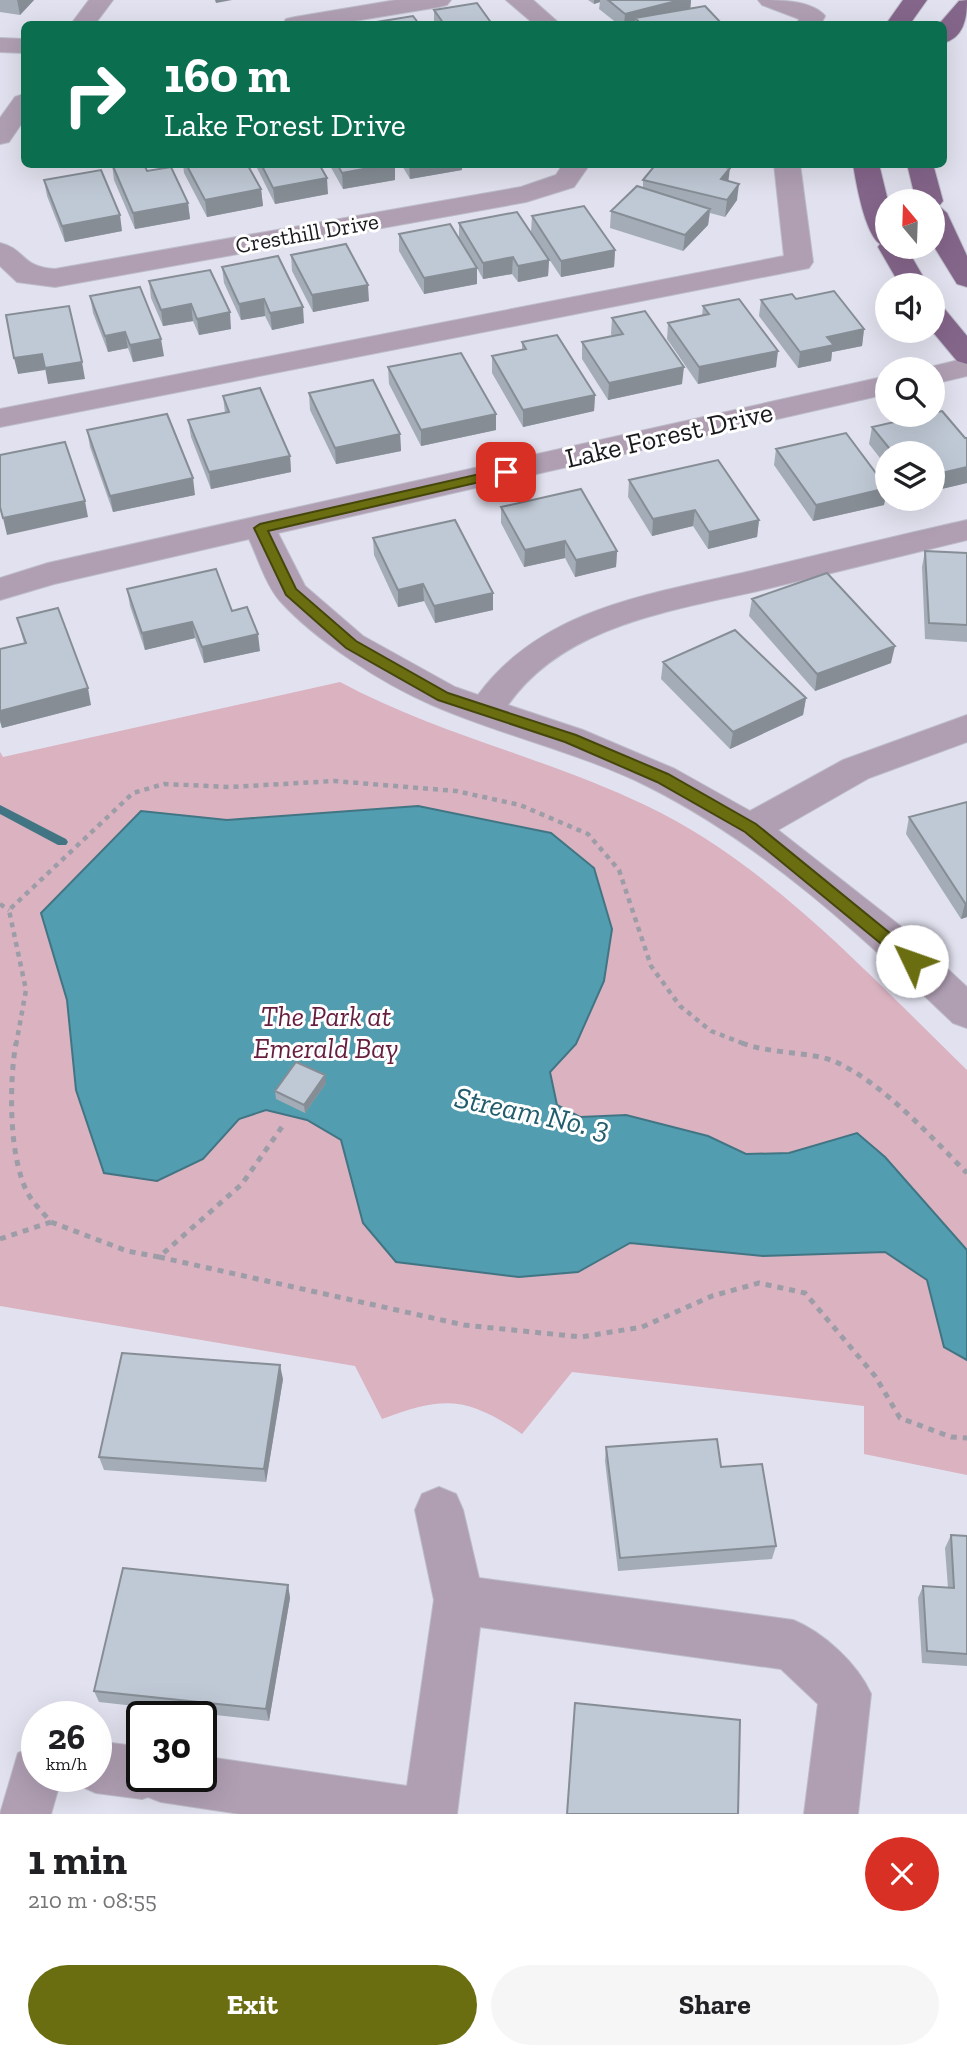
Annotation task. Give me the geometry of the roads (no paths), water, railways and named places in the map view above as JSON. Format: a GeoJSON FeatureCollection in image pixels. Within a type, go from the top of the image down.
{"type":"FeatureCollection","features":[{"type":"Feature","properties":{"kind":"main road"},"geometry":{"type":"LineString","coordinates":[[900,21],[915,0]]}},
{"type":"Feature","properties":{"kind":"main road"},"geometry":{"type":"LineString","coordinates":[[947,31],[967,6]]}},
{"type":"Feature","properties":{"kind":"main road"},"geometry":{"type":"LineString","coordinates":[[867,168],[875,203]]}},
{"type":"Feature","properties":{"kind":"main road"},"geometry":{"type":"LineString","coordinates":[[921,168],[926,189]]}},
{"type":"Feature","properties":{"kind":"main road"},"geometry":{"type":"LineString","coordinates":[[945,241],[967,278]]}},
{"type":"Feature","properties":{"kind":"main road"},"geometry":{"type":"LineString","coordinates":[[945,328],[967,355]]}},
{"type":"Feature","properties":{"kind":"street"},"geometry":{"type":"LineString","coordinates":[[85,21],[101,0]]}},
{"type":"Feature","properties":{"kind":"street"},"geometry":{"type":"LineString","coordinates":[[313,21],[439,0]]}},
{"type":"Feature","properties":{"kind":"street"},"geometry":{"type":"LineString","coordinates":[[518,0],[544,21]]}},
{"type":"Feature","properties":{"kind":"street"},"geometry":{"type":"LineString","coordinates":[[770,0],[813,16],[810,21]]}},
{"type":"Feature","properties":{"kind":"street"},"geometry":{"type":"LineString","coordinates":[[0,45],[21,46]]}},
{"type":"Feature","properties":{"kind":"street"},"geometry":{"type":"LineString","coordinates":[[0,136],[21,106]]}},
{"type":"Feature","properties":{"kind":"street"},"geometry":{"type":"LineString","coordinates":[[0,152],[21,152]]}},
{"type":"Feature","properties":{"kind":"street","name":"Cresthill Drive"},"geometry":{"type":"LineString","coordinates":[[0,251],[27,276],[55,278],[526,194],[565,181],[574,168]]}},
{"type":"Feature","properties":{"kind":"street"},"geometry":{"type":"LineString","coordinates":[[0,418],[799,262],[787,168]]}},
{"type":"Feature","properties":{"kind":"street"},"geometry":{"type":"LineString","coordinates":[[945,372],[967,367]]}},
{"type":"Feature","properties":{"kind":"street","name":"Lake Forest Drive"},"geometry":{"type":"LineString","coordinates":[[0,589],[48,574],[875,388]]}},
{"type":"Feature","properties":{"kind":"street"},"geometry":{"type":"LineString","coordinates":[[260,528],[291,592],[351,644],[443,696],[570,739],[662,778],[750,828],[894,943],[967,1012]]}},
{"type":"Feature","properties":{"kind":"street"},"geometry":{"type":"LineString","coordinates":[[485,710],[514,672],[577,630],[617,614],[967,530]]}},
{"type":"Feature","properties":{"kind":"street"},"geometry":{"type":"LineString","coordinates":[[750,828],[856,769],[967,728]]}},
{"type":"Feature","properties":{"kind":"street"},"geometry":{"type":"LineString","coordinates":[[430,1814],[459,1600],[439,1510]]}},
{"type":"Feature","properties":{"kind":"street"},"geometry":{"type":"LineString","coordinates":[[459,1600],[793,1645],[845,1694],[831,1814]]}},
{"type":"Feature","properties":{"kind":"street"},"geometry":{"type":"LineString","coordinates":[[217,1784],[417,1814]]}},
{"type":"Feature","properties":{"kind":"street"},"geometry":{"type":"LineString","coordinates":[[24,1814],[31,1792]]}},
{"type":"Feature","properties":{"kind":"water"},"geometry":{"type":"Polygon","coordinates":[[[418,806],[551,833],[594,868],[612,929],[604,981],[576,1044],[550,1072],[557,1105],[580,1117],[626,1115],[708,1136],[746,1154],[789,1153],[857,1133],[885,1157],[967,1250],[967,1360],[944,1347],[927,1280],[885,1252],[763,1256],[630,1243],[578,1272],[519,1277],[396,1262],[363,1223],[341,1140],[307,1120],[266,1110],[239,1119],[203,1159],[157,1181],[104,1173],[76,1090],[67,1000],[41,913],[141,811],[227,820],[418,806]]]}},
{"type":"Feature","properties":{"kind":"waterway","name":"Stream No. 3"},"geometry":{"type":"LineString","coordinates":[[0,809],[62,842]]}},
{"type":"Feature","properties":{"kind":"park label","name":"The Park at Emerald Bay"},"geometry":{"type":"Point","coordinates":[326,1032]}}]}
